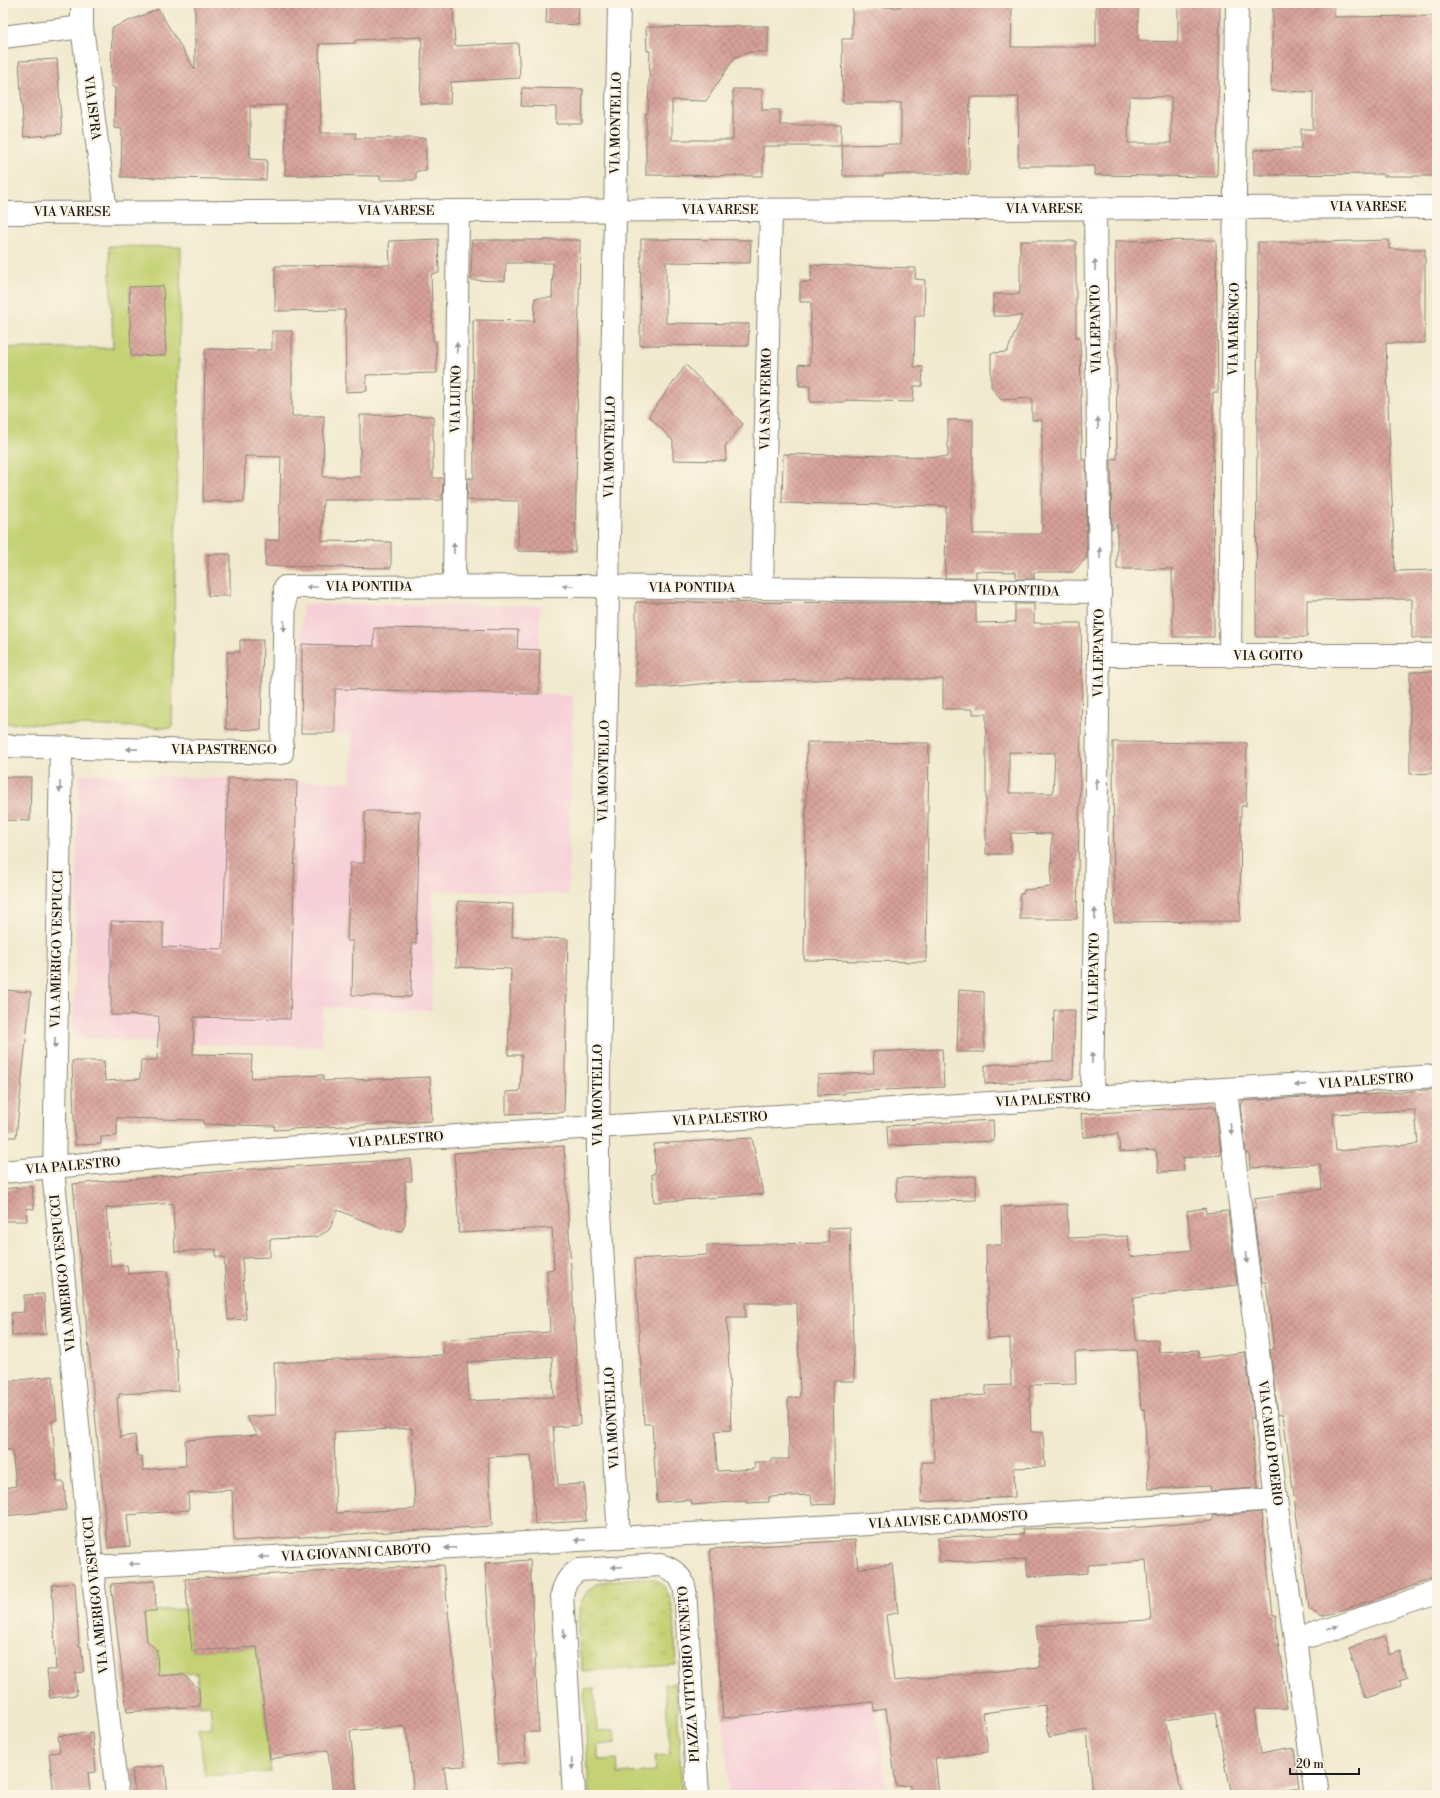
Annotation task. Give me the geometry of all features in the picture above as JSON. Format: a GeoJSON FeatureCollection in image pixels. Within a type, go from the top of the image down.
{"type":"FeatureCollection","features":[{"type":"Feature","properties":{"kind":"street","name":"VIA ISPRA"},"geometry":{"type":"LineString","coordinates":[[82,3],[82,28],[106,212]]}},
{"type":"Feature","properties":{"kind":"street","name":"VIA MONTELLO"},"geometry":{"type":"LineString","coordinates":[[619,3],[606,587],[598,1127],[598,1178],[619,1538]]}},
{"type":"Feature","properties":{"kind":"street","name":"VIA MARENGO"},"geometry":{"type":"LineString","coordinates":[[1230,656],[1237,3]]}},
{"type":"Feature","properties":{"kind":"street"},"geometry":{"type":"LineString","coordinates":[[3,37],[82,28]]}},
{"type":"Feature","properties":{"kind":"street","name":"VIA VARESE"},"geometry":{"type":"LineString","coordinates":[[3,212],[1437,207]]}},
{"type":"Feature","properties":{"kind":"street","name":"VIA LEPANTO"},"geometry":{"type":"LineString","coordinates":[[1092,1097],[1100,655],[1095,209]]}},
{"type":"Feature","properties":{"kind":"street","name":"VIA SAN FERMO"},"geometry":{"type":"LineString","coordinates":[[762,588],[771,210]]}},
{"type":"Feature","properties":{"kind":"street","name":"VIA LUINO"},"geometry":{"type":"LineString","coordinates":[[454,587],[458,211]]}},
{"type":"Feature","properties":{"kind":"street","name":"VIA PONTIDA"},"geometry":{"type":"LineString","coordinates":[[285,587],[606,587],[1100,592]]}},
{"type":"Feature","properties":{"kind":"street","name":"VIA PASTRENGO"},"geometry":{"type":"LineString","coordinates":[[3,746],[282,753],[285,587]]}},
{"type":"Feature","properties":{"kind":"street","name":"VIA GOITO"},"geometry":{"type":"LineString","coordinates":[[1100,655],[1437,655]]}},
{"type":"Feature","properties":{"kind":"street","name":"VIA AMERIGO VESPUCCI"},"geometry":{"type":"LineString","coordinates":[[61,748],[53,1168],[54,1189],[92,1567],[117,1795]]}},
{"type":"Feature","properties":{"kind":"street","name":"VIA PALESTRO"},"geometry":{"type":"LineString","coordinates":[[3,1172],[319,1145],[1437,1076]]}},
{"type":"Feature","properties":{"kind":"street","name":"VIA CARLO POERIO"},"geometry":{"type":"LineString","coordinates":[[1226,1090],[1276,1499],[1316,1795]]}},
{"type":"Feature","properties":{"kind":"street","name":"VIA ALVISE CADAMOSTO"},"geometry":{"type":"LineString","coordinates":[[619,1538],[1014,1516],[1276,1499]]}},
{"type":"Feature","properties":{"kind":"street","name":"PIAZZA VITTORIO VENETO"},"geometry":{"type":"LineString","coordinates":[[586,1568],[619,1538],[660,1565],[677,1573],[683,1582],[685,1590],[698,1795]]}},
{"type":"Feature","properties":{"kind":"street","name":"VIA GIOVANNI CABOTO"},"geometry":{"type":"LineString","coordinates":[[92,1567],[619,1538]]}},
{"type":"Feature","properties":{"kind":"street","name":"PIAZZA VITTORIO VENETO"},"geometry":{"type":"LineString","coordinates":[[574,1795],[562,1595],[563,1588],[569,1577],[579,1570],[586,1568],[660,1565]]}},
{"type":"Feature","properties":{"kind":"street"},"geometry":{"type":"LineString","coordinates":[[1295,1639],[1313,1635],[1437,1594]]}},
{"type":"Feature","properties":{"kind":"shaded area"},"geometry":{"type":"Polygon","coordinates":[[[302,604],[540,606],[539,694],[573,696],[568,895],[433,890],[432,1010],[323,1007],[322,1047],[158,1043],[73,1037],[79,774],[351,782],[352,734],[301,733],[302,604]]]}},
{"type":"Feature","properties":{"kind":"shaded area"},"geometry":{"type":"Polygon","coordinates":[[[855,1540],[870,1683],[874,1710],[877,1710],[887,1795],[729,1795],[711,1552],[715,1549],[855,1540]]]}},
{"type":"Feature","properties":{"kind":"green space"},"geometry":{"type":"Polygon","coordinates":[[[109,246],[181,247],[172,728],[3,723],[3,348],[113,348],[109,246]]]}},
{"type":"Feature","properties":{"kind":"green space"},"geometry":{"type":"Polygon","coordinates":[[[639,1578],[657,1581],[664,1587],[669,1596],[674,1619],[676,1665],[582,1671],[578,1620],[583,1597],[590,1588],[601,1582],[639,1578]]]}},
{"type":"Feature","properties":{"kind":"green space"},"geometry":{"type":"Polygon","coordinates":[[[188,1609],[192,1651],[257,1647],[271,1772],[205,1776],[199,1730],[212,1728],[210,1705],[200,1706],[197,1673],[158,1676],[157,1650],[147,1641],[144,1611],[188,1609]]]}},
{"type":"Feature","properties":{"kind":"green space"},"geometry":{"type":"Polygon","coordinates":[[[676,1683],[682,1795],[589,1795],[584,1689],[594,1688],[597,1731],[614,1730],[615,1743],[598,1745],[598,1760],[617,1759],[618,1774],[656,1771],[655,1756],[670,1755],[665,1684],[676,1683]]]}},
{"type":"Feature","properties":{"kind":"building"},"geometry":{"type":"Polygon","coordinates":[[[195,3],[453,3],[455,46],[518,43],[520,78],[451,82],[450,104],[420,104],[422,37],[355,40],[355,43],[319,44],[321,133],[356,133],[355,138],[426,138],[426,171],[416,171],[416,180],[380,180],[380,176],[285,175],[286,105],[250,106],[250,159],[267,160],[266,180],[121,177],[122,129],[114,128],[115,87],[111,87],[112,28],[158,9],[195,70],[195,3]]]}},
{"type":"Feature","properties":{"kind":"building"},"geometry":{"type":"Polygon","coordinates":[[[547,3],[579,3],[578,25],[546,23],[547,3]]]}},
{"type":"Feature","properties":{"kind":"building"},"geometry":{"type":"Polygon","coordinates":[[[900,3],[1012,3],[1011,47],[1096,47],[1096,3],[1138,3],[1138,41],[1178,42],[1178,3],[1220,3],[1217,177],[1095,175],[1095,166],[1018,166],[1019,97],[970,97],[969,174],[884,174],[884,176],[843,176],[842,145],[901,144],[901,103],[843,103],[842,39],[852,39],[852,7],[900,7],[900,3]],[[1129,96],[1128,143],[1171,143],[1171,97],[1129,96]]]}},
{"type":"Feature","properties":{"kind":"building"},"geometry":{"type":"Polygon","coordinates":[[[1273,3],[1334,3],[1334,17],[1434,16],[1434,26],[1437,26],[1437,176],[1383,176],[1383,174],[1254,175],[1254,150],[1301,149],[1301,129],[1313,129],[1313,92],[1271,91],[1273,3]]]}},
{"type":"Feature","properties":{"kind":"building"},"geometry":{"type":"Polygon","coordinates":[[[768,26],[768,52],[750,52],[735,57],[706,101],[672,100],[672,140],[733,140],[733,89],[762,89],[762,110],[780,110],[780,125],[841,125],[841,146],[763,146],[763,176],[646,175],[646,113],[648,113],[650,51],[647,51],[646,27],[768,26]]]}},
{"type":"Feature","properties":{"kind":"building"},"geometry":{"type":"Polygon","coordinates":[[[57,59],[62,134],[24,137],[19,61],[57,59]]]}},
{"type":"Feature","properties":{"kind":"building"},"geometry":{"type":"Polygon","coordinates":[[[522,88],[583,89],[582,124],[556,124],[556,107],[521,106],[522,88]]]}},
{"type":"Feature","properties":{"kind":"building"},"geometry":{"type":"Polygon","coordinates":[[[438,239],[439,273],[431,274],[433,341],[436,341],[437,373],[366,375],[367,391],[346,392],[345,310],[275,311],[275,266],[390,265],[389,241],[438,239]]]}},
{"type":"Feature","properties":{"kind":"building"},"geometry":{"type":"Polygon","coordinates":[[[641,239],[751,240],[750,263],[666,262],[666,323],[749,324],[748,346],[640,345],[641,239]]]}},
{"type":"Feature","properties":{"kind":"building"},"geometry":{"type":"Polygon","coordinates":[[[472,240],[580,240],[575,552],[518,551],[519,501],[467,500],[468,478],[474,478],[473,320],[534,321],[535,298],[552,298],[553,263],[506,263],[505,281],[471,280],[472,240]]]}},
{"type":"Feature","properties":{"kind":"building"},"geometry":{"type":"Polygon","coordinates":[[[1216,240],[1218,392],[1213,392],[1214,637],[1173,637],[1172,569],[1117,569],[1117,524],[1112,530],[1111,459],[1117,459],[1115,241],[1216,240]]]}},
{"type":"Feature","properties":{"kind":"building"},"geometry":{"type":"Polygon","coordinates":[[[1389,240],[1389,249],[1425,249],[1425,343],[1386,343],[1395,571],[1437,570],[1437,638],[1412,638],[1412,599],[1307,600],[1307,637],[1256,637],[1258,242],[1389,240]]]}},
{"type":"Feature","properties":{"kind":"building"},"geometry":{"type":"Polygon","coordinates":[[[1020,241],[1076,241],[1076,337],[1080,337],[1082,460],[1086,460],[1087,557],[1073,572],[1034,572],[1034,579],[1016,579],[1016,572],[976,571],[976,578],[945,578],[946,506],[782,503],[783,454],[948,457],[948,420],[973,420],[973,534],[1042,534],[1042,420],[1032,420],[1032,398],[1001,400],[991,386],[991,353],[1007,352],[1022,316],[993,316],[993,294],[1020,294],[1020,241]]]}},
{"type":"Feature","properties":{"kind":"building"},"geometry":{"type":"Polygon","coordinates":[[[811,265],[916,268],[915,279],[925,280],[924,316],[915,316],[914,367],[923,367],[922,386],[914,386],[913,402],[845,400],[845,402],[810,402],[810,386],[799,386],[799,364],[810,365],[811,302],[800,302],[800,282],[811,282],[811,265]]]}},
{"type":"Feature","properties":{"kind":"building"},"geometry":{"type":"Polygon","coordinates":[[[163,286],[166,355],[131,356],[129,287],[163,286]]]}},
{"type":"Feature","properties":{"kind":"building"},"geometry":{"type":"Polygon","coordinates":[[[272,331],[292,331],[292,416],[324,416],[323,477],[360,477],[360,415],[433,416],[433,478],[443,478],[442,500],[323,500],[322,541],[391,542],[391,568],[265,566],[266,540],[279,540],[281,457],[245,456],[244,502],[203,501],[205,349],[272,350],[272,331]]]}},
{"type":"Feature","properties":{"kind":"building"},"geometry":{"type":"Polygon","coordinates":[[[686,365],[743,424],[725,446],[726,461],[673,460],[673,441],[649,416],[686,365]]]}},
{"type":"Feature","properties":{"kind":"building"},"geometry":{"type":"Polygon","coordinates":[[[208,554],[230,554],[230,596],[208,596],[208,554]]]}},
{"type":"Feature","properties":{"kind":"building"},"geometry":{"type":"Polygon","coordinates":[[[636,602],[976,603],[976,623],[1015,622],[1015,604],[1034,604],[1034,623],[1081,623],[1082,686],[1077,919],[1020,919],[1020,894],[1023,894],[1024,890],[1051,887],[1052,834],[1011,833],[1011,854],[986,854],[986,714],[973,714],[973,709],[943,709],[943,679],[847,679],[741,682],[741,680],[669,687],[636,687],[636,602]],[[1009,752],[1009,793],[1053,793],[1055,753],[1009,752]]]}},
{"type":"Feature","properties":{"kind":"building"},"geometry":{"type":"Polygon","coordinates":[[[374,628],[518,630],[517,649],[540,650],[539,694],[335,689],[335,733],[301,733],[302,644],[374,646],[374,628]]]}},
{"type":"Feature","properties":{"kind":"building"},"geometry":{"type":"Polygon","coordinates":[[[240,640],[263,640],[261,730],[226,729],[227,652],[240,652],[240,640]]]}},
{"type":"Feature","properties":{"kind":"building"},"geometry":{"type":"Polygon","coordinates":[[[1437,671],[1437,773],[1410,774],[1410,672],[1437,671]]]}},
{"type":"Feature","properties":{"kind":"building"},"geometry":{"type":"Polygon","coordinates":[[[807,742],[929,743],[926,962],[804,960],[807,742]]]}},
{"type":"Feature","properties":{"kind":"building"},"geometry":{"type":"Polygon","coordinates":[[[1113,742],[1247,743],[1246,806],[1241,806],[1240,921],[1114,922],[1113,742]]]}},
{"type":"Feature","properties":{"kind":"building"},"geometry":{"type":"Polygon","coordinates":[[[3,777],[31,777],[30,821],[3,820],[3,777]]]}},
{"type":"Feature","properties":{"kind":"building"},"geometry":{"type":"Polygon","coordinates":[[[228,778],[297,781],[290,1019],[194,1017],[193,1054],[252,1055],[251,1078],[323,1075],[323,1081],[430,1077],[432,1121],[274,1130],[275,1126],[203,1124],[203,1120],[117,1118],[117,1136],[101,1137],[101,1144],[75,1145],[72,1061],[104,1061],[105,1081],[140,1079],[141,1060],[157,1060],[159,1016],[111,1015],[111,921],[163,922],[163,947],[223,949],[228,778]]]}},
{"type":"Feature","properties":{"kind":"building"},"geometry":{"type":"Polygon","coordinates":[[[365,811],[420,812],[416,944],[412,943],[411,997],[352,995],[353,941],[347,941],[350,863],[364,863],[365,811]]]}},
{"type":"Feature","properties":{"kind":"building"},"geometry":{"type":"Polygon","coordinates":[[[458,901],[513,904],[512,937],[568,939],[564,1112],[506,1114],[506,1092],[520,1091],[522,1055],[508,1055],[511,969],[456,967],[458,901]]]}},
{"type":"Feature","properties":{"kind":"building"},"geometry":{"type":"Polygon","coordinates":[[[3,990],[31,992],[16,1137],[3,1137],[3,990]]]}},
{"type":"Feature","properties":{"kind":"building"},"geometry":{"type":"Polygon","coordinates":[[[959,990],[984,992],[984,1052],[957,1052],[959,990]]]}},
{"type":"Feature","properties":{"kind":"building"},"geometry":{"type":"Polygon","coordinates":[[[1054,1010],[1075,1010],[1073,1079],[985,1084],[985,1065],[1053,1061],[1054,1010]]]}},
{"type":"Feature","properties":{"kind":"building"},"geometry":{"type":"Polygon","coordinates":[[[942,1049],[944,1087],[845,1092],[845,1094],[818,1095],[818,1075],[874,1073],[873,1052],[942,1049]]]}},
{"type":"Feature","properties":{"kind":"building"},"geometry":{"type":"Polygon","coordinates":[[[1437,1089],[1437,1578],[1321,1617],[1309,1609],[1283,1414],[1278,1415],[1270,1350],[1274,1349],[1266,1282],[1262,1282],[1253,1208],[1256,1208],[1254,1198],[1322,1189],[1320,1164],[1250,1168],[1249,1153],[1246,1153],[1240,1104],[1242,1104],[1242,1101],[1366,1093],[1366,1095],[1437,1089]],[[1415,1110],[1333,1114],[1336,1151],[1418,1144],[1415,1110]]]}},
{"type":"Feature","properties":{"kind":"building"},"geometry":{"type":"Polygon","coordinates":[[[1215,1106],[1221,1155],[1183,1158],[1184,1171],[1159,1172],[1156,1150],[1120,1152],[1118,1134],[1083,1137],[1081,1114],[1215,1106]]]}},
{"type":"Feature","properties":{"kind":"building"},"geometry":{"type":"Polygon","coordinates":[[[993,1120],[994,1141],[888,1146],[887,1126],[993,1120]]]}},
{"type":"Feature","properties":{"kind":"building"},"geometry":{"type":"Polygon","coordinates":[[[752,1138],[763,1194],[654,1202],[652,1174],[655,1173],[654,1144],[752,1138]]]}},
{"type":"Feature","properties":{"kind":"building"},"geometry":{"type":"Polygon","coordinates":[[[564,1146],[580,1425],[553,1427],[558,1485],[584,1484],[586,1521],[535,1524],[531,1455],[488,1457],[492,1526],[234,1541],[232,1490],[188,1493],[189,1510],[127,1515],[130,1546],[108,1548],[73,1184],[238,1170],[411,1159],[412,1181],[405,1181],[405,1224],[402,1231],[380,1228],[338,1210],[329,1230],[317,1237],[270,1239],[270,1257],[242,1258],[246,1319],[228,1320],[224,1257],[216,1257],[216,1249],[175,1252],[173,1203],[106,1208],[111,1267],[127,1265],[128,1274],[167,1271],[174,1348],[176,1348],[178,1391],[119,1394],[119,1398],[117,1398],[120,1437],[135,1435],[137,1456],[142,1456],[143,1470],[186,1466],[185,1440],[258,1435],[246,1417],[276,1415],[274,1363],[443,1355],[443,1340],[550,1332],[547,1270],[554,1269],[552,1228],[459,1233],[454,1153],[564,1146]],[[552,1356],[467,1362],[469,1401],[554,1397],[552,1356]],[[412,1428],[334,1432],[336,1513],[415,1509],[412,1428]]]}},
{"type":"Feature","properties":{"kind":"building"},"geometry":{"type":"Polygon","coordinates":[[[976,1176],[976,1200],[897,1202],[896,1178],[976,1176]]]}},
{"type":"Feature","properties":{"kind":"building"},"geometry":{"type":"Polygon","coordinates":[[[32,1186],[34,1209],[26,1208],[27,1221],[3,1221],[3,1189],[32,1186]]]}},
{"type":"Feature","properties":{"kind":"building"},"geometry":{"type":"Polygon","coordinates":[[[1067,1204],[1068,1238],[1128,1236],[1130,1257],[1192,1250],[1187,1211],[1205,1208],[1206,1213],[1228,1211],[1237,1285],[1133,1298],[1136,1341],[1158,1340],[1159,1352],[1198,1350],[1199,1358],[1245,1352],[1254,1418],[1250,1418],[1258,1488],[1211,1491],[1210,1486],[1149,1489],[1144,1409],[1141,1409],[1136,1350],[1075,1352],[1076,1384],[1029,1385],[1031,1432],[1043,1432],[1045,1467],[1014,1468],[1015,1497],[921,1502],[922,1462],[934,1462],[931,1398],[986,1395],[986,1386],[1011,1385],[1010,1338],[988,1339],[986,1245],[1002,1245],[1001,1207],[1067,1204]]]}},
{"type":"Feature","properties":{"kind":"building"},"geometry":{"type":"Polygon","coordinates":[[[850,1227],[854,1381],[833,1381],[835,1504],[812,1505],[811,1495],[769,1497],[769,1502],[746,1503],[746,1501],[692,1505],[691,1500],[657,1502],[652,1424],[644,1424],[635,1259],[707,1255],[707,1245],[829,1243],[828,1228],[850,1227]],[[745,1303],[746,1317],[727,1317],[731,1430],[715,1431],[717,1471],[755,1469],[754,1462],[772,1462],[772,1459],[789,1459],[788,1398],[800,1397],[797,1303],[745,1303]]]}},
{"type":"Feature","properties":{"kind":"building"},"geometry":{"type":"Polygon","coordinates":[[[44,1294],[46,1334],[12,1336],[11,1313],[24,1312],[24,1295],[44,1294]]]}},
{"type":"Feature","properties":{"kind":"building"},"geometry":{"type":"Polygon","coordinates":[[[53,1376],[57,1420],[52,1421],[57,1482],[64,1482],[66,1510],[3,1516],[3,1488],[16,1486],[12,1450],[3,1450],[3,1382],[53,1376]]]}},
{"type":"Feature","properties":{"kind":"building"},"geometry":{"type":"Polygon","coordinates":[[[1261,1512],[1273,1615],[1276,1615],[1277,1635],[1288,1708],[1254,1709],[1260,1754],[1294,1748],[1299,1789],[1266,1795],[1232,1795],[1215,1713],[1165,1720],[1182,1795],[1093,1795],[1087,1730],[1049,1737],[1045,1705],[983,1713],[988,1752],[935,1758],[939,1795],[910,1795],[910,1785],[896,1786],[886,1709],[874,1711],[873,1702],[723,1718],[710,1549],[855,1540],[858,1569],[892,1564],[898,1613],[886,1615],[894,1681],[1041,1667],[1036,1626],[1151,1620],[1146,1561],[1088,1565],[1088,1573],[1028,1577],[1026,1559],[939,1562],[938,1537],[1023,1534],[1022,1529],[1143,1527],[1213,1521],[1213,1516],[1261,1512]]]}},
{"type":"Feature","properties":{"kind":"building"},"geometry":{"type":"Polygon","coordinates":[[[530,1560],[539,1732],[524,1732],[526,1762],[498,1764],[485,1563],[530,1560]]]}},
{"type":"Feature","properties":{"kind":"building"},"geometry":{"type":"Polygon","coordinates":[[[443,1565],[465,1766],[444,1767],[448,1795],[414,1795],[406,1726],[350,1731],[357,1795],[333,1795],[328,1750],[270,1759],[257,1647],[192,1651],[185,1579],[443,1565]]]}},
{"type":"Feature","properties":{"kind":"building"},"geometry":{"type":"Polygon","coordinates":[[[155,1581],[156,1611],[144,1611],[147,1641],[157,1650],[158,1676],[183,1674],[199,1689],[200,1706],[127,1712],[111,1584],[155,1581]]]}},
{"type":"Feature","properties":{"kind":"building"},"geometry":{"type":"Polygon","coordinates":[[[75,1583],[79,1646],[81,1646],[84,1672],[75,1673],[77,1695],[50,1698],[47,1670],[56,1670],[52,1585],[75,1583]]]}},
{"type":"Feature","properties":{"kind":"building"},"geometry":{"type":"Polygon","coordinates":[[[1385,1636],[1391,1655],[1400,1651],[1408,1678],[1399,1681],[1400,1686],[1365,1697],[1349,1647],[1385,1636]]]}},
{"type":"Feature","properties":{"kind":"building"},"geometry":{"type":"Polygon","coordinates":[[[92,1732],[96,1772],[88,1773],[90,1791],[54,1795],[49,1753],[60,1752],[58,1736],[92,1732]]]}},
{"type":"Feature","properties":{"kind":"building"},"geometry":{"type":"Polygon","coordinates":[[[165,1766],[168,1795],[135,1795],[132,1769],[165,1766]]]}}]}
